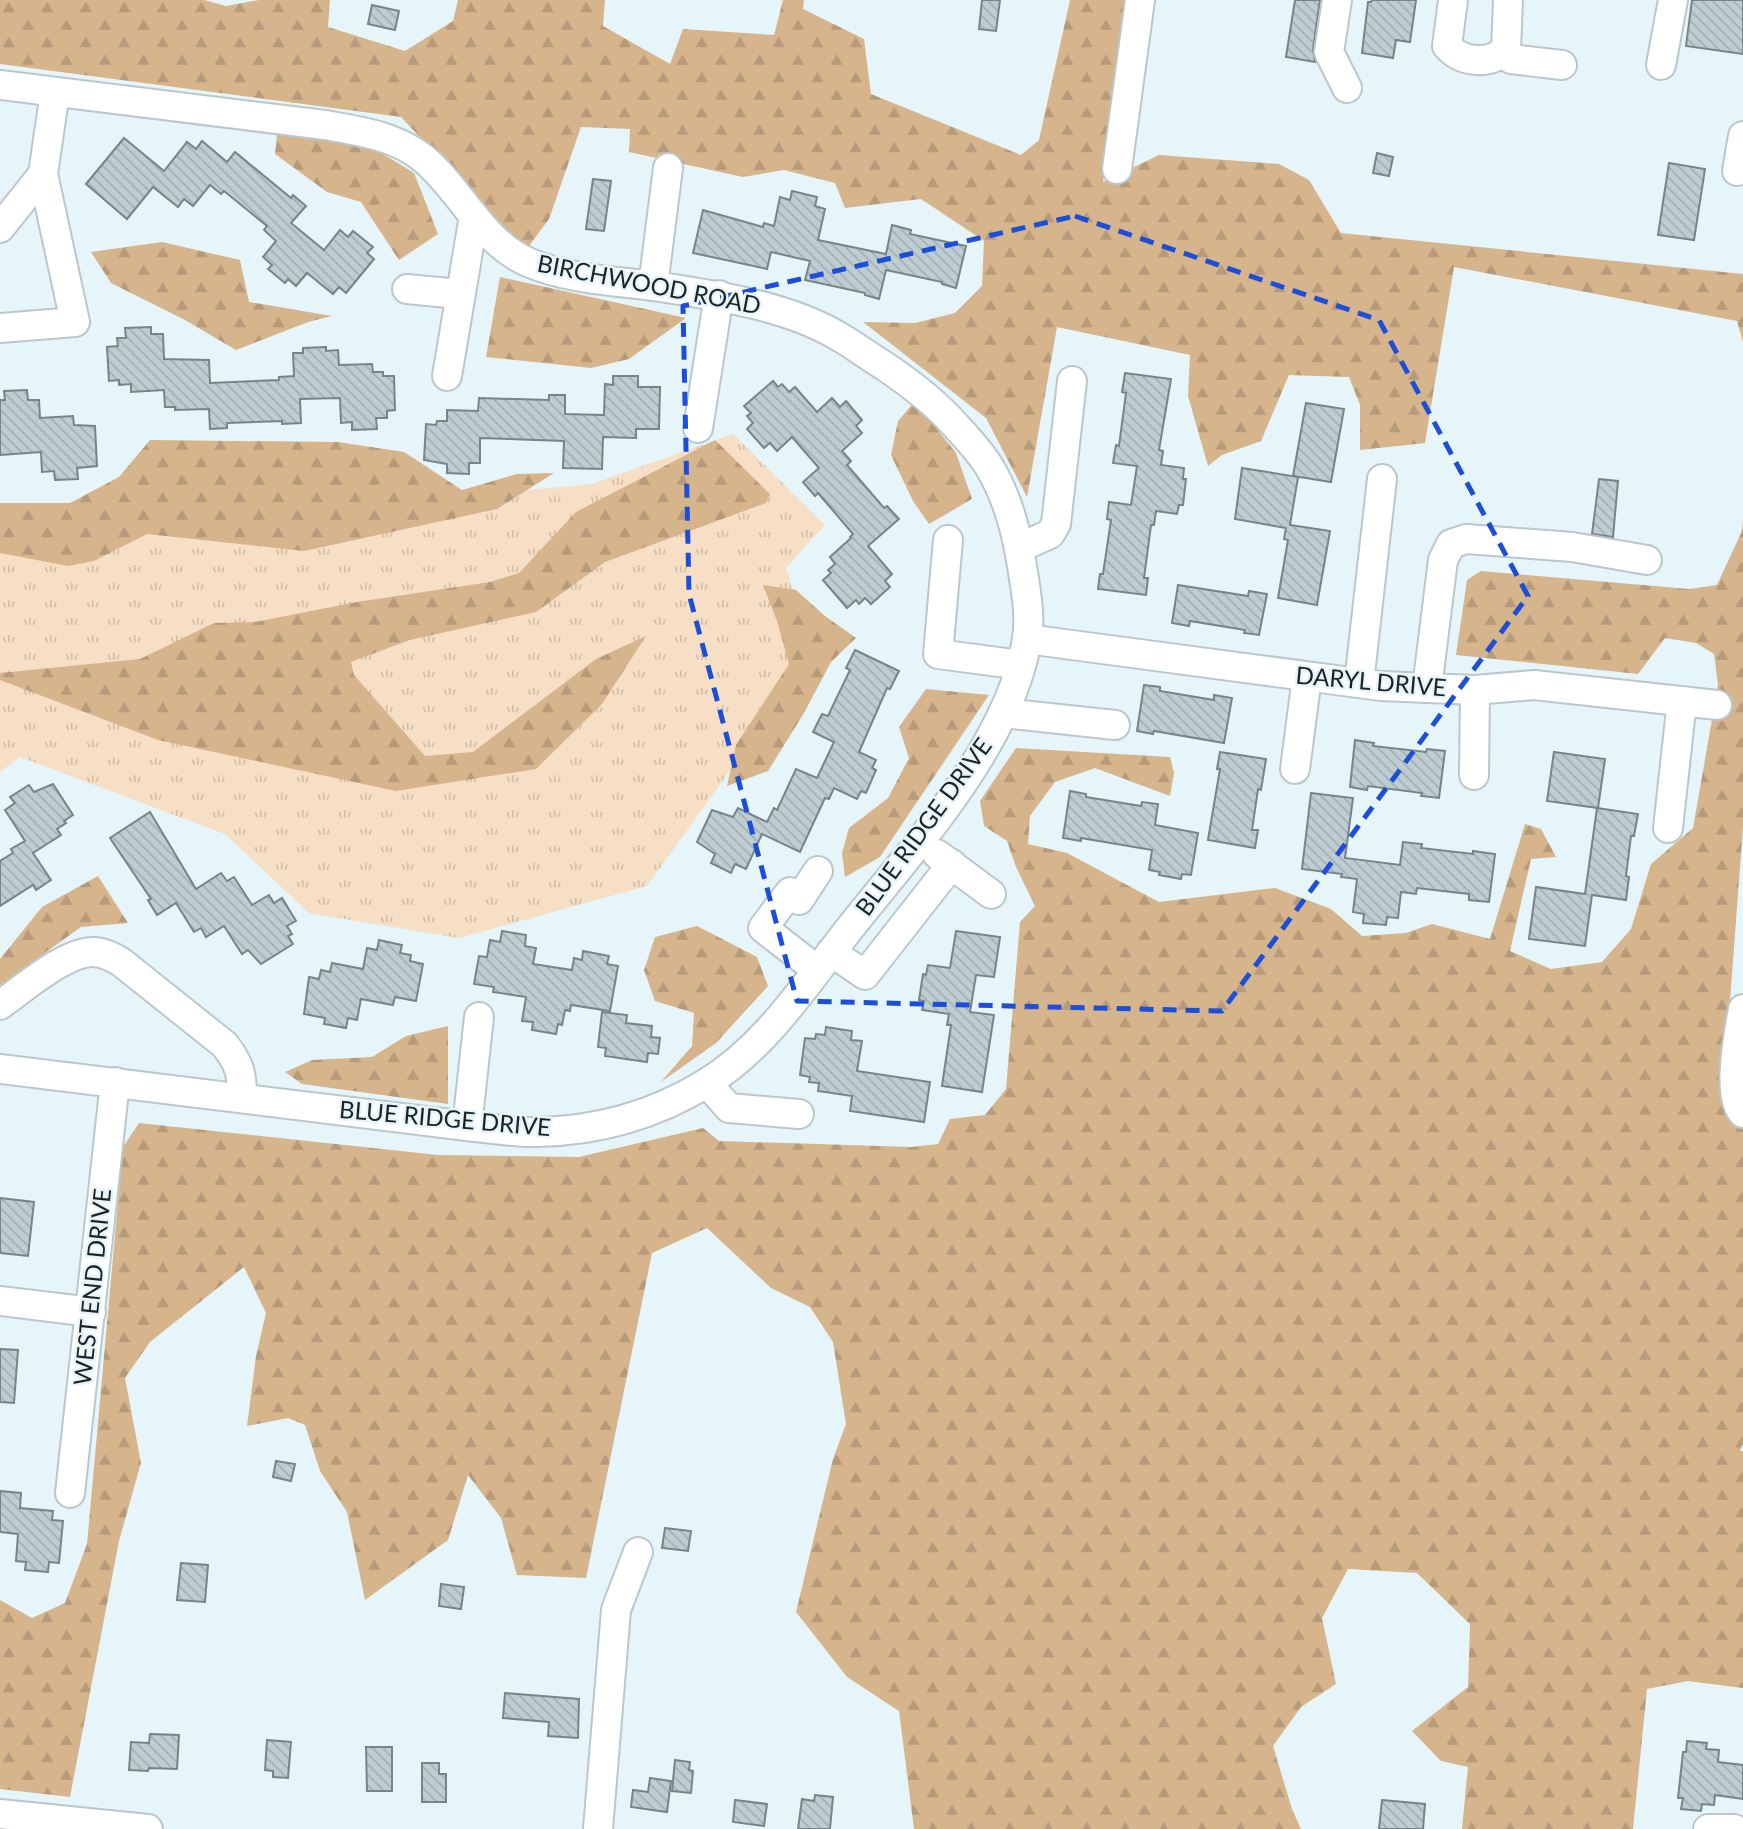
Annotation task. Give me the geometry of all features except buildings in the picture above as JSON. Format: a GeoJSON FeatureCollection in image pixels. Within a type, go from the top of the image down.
{"type":"FeatureCollection","features":[{"type":"Feature","properties":{"kind":"street"},"geometry":{"type":"LineString","coordinates":[[1117,169],[1140,0]]}},
{"type":"Feature","properties":{"kind":"street"},"geometry":{"type":"LineString","coordinates":[[1337,0],[1329,52],[1347,88]]}},
{"type":"Feature","properties":{"kind":"street"},"geometry":{"type":"LineString","coordinates":[[1453,0],[1447,46],[1456,55],[1477,60],[1498,57],[1506,50]]}},
{"type":"Feature","properties":{"kind":"street"},"geometry":{"type":"LineString","coordinates":[[1508,0],[1506,50],[1511,59],[1562,65]]}},
{"type":"Feature","properties":{"kind":"street"},"geometry":{"type":"LineString","coordinates":[[1661,65],[1673,0]]}},
{"type":"Feature","properties":{"kind":"street","name":"BIRCHWOOD ROAD"},"geometry":{"type":"LineString","coordinates":[[0,85],[325,125],[393,141],[422,157],[499,243],[516,257],[532,264],[576,276],[719,295],[777,311],[836,334],[920,390],[958,428],[990,468],[1011,517],[1019,548],[1028,612],[1023,652]]}},
{"type":"Feature","properties":{"kind":"street"},"geometry":{"type":"LineString","coordinates":[[0,328],[75,322],[43,174],[55,92]]}},
{"type":"Feature","properties":{"kind":"street"},"geometry":{"type":"LineString","coordinates":[[1737,171],[1743,136]]}},
{"type":"Feature","properties":{"kind":"street"},"geometry":{"type":"LineString","coordinates":[[653,286],[668,168]]}},
{"type":"Feature","properties":{"kind":"street"},"geometry":{"type":"LineString","coordinates":[[0,228],[43,174]]}},
{"type":"Feature","properties":{"kind":"street"},"geometry":{"type":"LineString","coordinates":[[447,376],[474,216]]}},
{"type":"Feature","properties":{"kind":"street"},"geometry":{"type":"LineString","coordinates":[[407,289],[459,294]]}},
{"type":"Feature","properties":{"kind":"street"},"geometry":{"type":"LineString","coordinates":[[698,428],[719,295]]}},
{"type":"Feature","properties":{"kind":"street"},"geometry":{"type":"LineString","coordinates":[[1019,548],[1050,534],[1056,524],[1072,381]]}},
{"type":"Feature","properties":{"kind":"street"},"geometry":{"type":"LineString","coordinates":[[1359,683],[1382,480]]}},
{"type":"Feature","properties":{"kind":"street"},"geometry":{"type":"LineString","coordinates":[[1427,688],[1443,561],[1451,544],[1466,539],[1572,547],[1647,561]]}},
{"type":"Feature","properties":{"kind":"street","name":"DARYL DRIVE"},"geometry":{"type":"LineString","coordinates":[[948,540],[938,653],[1023,652],[1427,688],[1475,690],[1534,685],[1717,705]]}},
{"type":"Feature","properties":{"kind":"street","name":"BLUE RIDGE DRIVE"},"geometry":{"type":"LineString","coordinates":[[0,1069],[535,1132],[598,1128],[658,1109],[707,1083],[749,1050],[790,1006],[918,842],[975,763],[1003,713],[1023,652]]}},
{"type":"Feature","properties":{"kind":"street"},"geometry":{"type":"LineString","coordinates":[[1295,769],[1307,677]]}},
{"type":"Feature","properties":{"kind":"street"},"geometry":{"type":"LineString","coordinates":[[1474,775],[1475,690]]}},
{"type":"Feature","properties":{"kind":"street"},"geometry":{"type":"LineString","coordinates":[[1668,828],[1682,702]]}},
{"type":"Feature","properties":{"kind":"street"},"geometry":{"type":"LineString","coordinates":[[1003,713],[1115,726]]}},
{"type":"Feature","properties":{"kind":"street"},"geometry":{"type":"LineString","coordinates":[[918,842],[991,894]]}},
{"type":"Feature","properties":{"kind":"street"},"geometry":{"type":"LineString","coordinates":[[818,871],[799,900],[790,892],[763,928],[824,960],[865,975],[952,864]]}},
{"type":"Feature","properties":{"kind":"street"},"geometry":{"type":"LineString","coordinates":[[0,1005],[69,957],[95,952],[108,955],[121,961],[225,1045],[236,1059],[242,1075],[242,1098]]}},
{"type":"Feature","properties":{"kind":"street"},"geometry":{"type":"LineString","coordinates":[[1743,1009],[1738,1035],[1735,1093],[1743,1113]]}},
{"type":"Feature","properties":{"kind":"street"},"geometry":{"type":"LineString","coordinates":[[467,1126],[479,1017]]}},
{"type":"Feature","properties":{"kind":"street","name":"WEST END DRIVE"},"geometry":{"type":"LineString","coordinates":[[70,1493],[116,1082]]}},
{"type":"Feature","properties":{"kind":"street"},"geometry":{"type":"LineString","coordinates":[[707,1083],[729,1108],[799,1114]]}},
{"type":"Feature","properties":{"kind":"street"},"geometry":{"type":"LineString","coordinates":[[1,1301],[91,1312]]}},
{"type":"Feature","properties":{"kind":"street"},"geometry":{"type":"LineString","coordinates":[[598,1829],[616,1610],[638,1552]]}},
{"type":"Feature","properties":{"kind":"street"},"geometry":{"type":"LineString","coordinates":[[0,1814],[148,1829]]}},
{"type":"Feature","properties":{"kind":"street"},"geometry":{"type":"LineString","coordinates":[[1708,1829],[1734,1829]]}},
{"type":"Feature","properties":{"kind":"highlighted area"},"geometry":{"type":"Polygon","coordinates":[[[1075,216],[1379,320],[1528,596],[1222,1011],[797,1001],[689,594],[683,306],[1075,216]]]}},
{"type":"Feature","properties":{"kind":"green space"},"geometry":{"type":"Polygon","coordinates":[[[0,0],[204,0],[226,6],[259,0],[330,0],[328,27],[405,51],[453,21],[458,0],[605,0],[603,26],[670,64],[683,29],[774,35],[783,0],[804,0],[803,9],[864,39],[871,94],[1021,155],[1039,140],[1070,0],[1127,0],[1103,182],[1159,155],[1279,164],[1309,180],[1341,233],[1743,274],[1743,342],[1737,321],[1454,267],[1425,443],[1360,450],[1360,405],[1349,377],[1289,375],[1261,441],[1222,455],[1208,466],[1188,396],[1190,355],[1057,327],[1027,497],[986,418],[863,322],[915,323],[955,313],[982,286],[984,241],[921,199],[845,208],[835,183],[784,170],[743,177],[629,152],[630,129],[581,127],[549,219],[526,250],[401,117],[0,64],[0,0]]]}},
{"type":"Feature","properties":{"kind":"green space"},"geometry":{"type":"Polygon","coordinates":[[[277,133],[367,144],[414,173],[438,234],[399,260],[361,202],[327,192],[275,154],[277,133]]]}},
{"type":"Feature","properties":{"kind":"green space"},"geometry":{"type":"Polygon","coordinates":[[[162,242],[240,260],[249,302],[332,316],[308,322],[236,350],[185,320],[111,283],[91,252],[162,242]]]}},
{"type":"Feature","properties":{"kind":"green space"},"geometry":{"type":"Polygon","coordinates":[[[500,277],[686,318],[629,359],[591,368],[486,357],[500,277]]]}},
{"type":"Feature","properties":{"kind":"green space"},"geometry":{"type":"Polygon","coordinates":[[[915,401],[956,453],[972,499],[929,524],[913,501],[891,455],[898,421],[915,401]]]}},
{"type":"Feature","properties":{"kind":"green space"},"geometry":{"type":"Polygon","coordinates":[[[733,434],[825,525],[786,568],[813,655],[647,886],[459,938],[309,913],[225,834],[20,757],[0,772],[0,504],[75,525],[592,484],[733,434]]]}},
{"type":"Feature","properties":{"kind":"green space"},"geometry":{"type":"Polygon","coordinates":[[[150,440],[338,442],[404,452],[462,490],[517,474],[554,473],[497,509],[304,551],[147,534],[94,561],[68,566],[0,553],[0,503],[70,503],[119,477],[150,440]]]}},
{"type":"Feature","properties":{"kind":"green space"},"geometry":{"type":"Polygon","coordinates":[[[715,440],[770,494],[766,503],[605,562],[536,612],[410,640],[351,662],[354,675],[425,756],[473,752],[596,659],[646,636],[602,704],[536,769],[396,791],[158,740],[0,680],[0,673],[140,659],[214,623],[255,622],[357,602],[490,582],[519,573],[576,512],[715,440]]]}},
{"type":"Feature","properties":{"kind":"green space"},"geometry":{"type":"Polygon","coordinates":[[[1743,520],[1743,827],[1725,1068],[1743,1116],[1743,1444],[1740,1451],[1743,1451],[1743,1688],[1688,1681],[1647,1689],[1633,1829],[1462,1829],[1468,1767],[1441,1761],[1412,1731],[1468,1687],[1470,1624],[1417,1573],[1348,1569],[1322,1618],[1336,1684],[1301,1707],[1273,1746],[1292,1809],[1301,1829],[914,1829],[899,1711],[847,1677],[796,1612],[833,1459],[846,1424],[833,1342],[810,1307],[771,1288],[707,1228],[652,1253],[586,1578],[517,1575],[501,1518],[468,1475],[448,1540],[365,1600],[347,1512],[320,1471],[305,1425],[288,1418],[247,1426],[256,1356],[266,1313],[244,1267],[150,1342],[125,1378],[141,1463],[119,1541],[70,1797],[0,1789],[0,1600],[32,1618],[65,1603],[87,1544],[123,1147],[139,1123],[438,1155],[579,1157],[703,1128],[719,1141],[911,1147],[938,1144],[950,1119],[985,1115],[1006,1089],[1020,922],[1035,906],[1007,841],[984,826],[980,801],[1016,748],[1170,757],[1174,773],[1170,796],[1095,768],[1055,782],[1030,816],[1028,844],[1067,853],[1159,902],[1275,888],[1331,909],[1362,936],[1406,933],[1432,924],[1490,939],[1525,824],[1541,829],[1556,857],[1531,859],[1510,951],[1551,969],[1602,962],[1631,929],[1651,864],[1693,828],[1718,685],[1714,654],[1696,643],[1665,638],[1638,674],[1456,655],[1467,580],[1481,571],[1689,589],[1717,585],[1742,531],[1743,520]]]}},
{"type":"Feature","properties":{"kind":"green space"},"geometry":{"type":"Polygon","coordinates":[[[763,585],[796,590],[825,616],[856,638],[831,662],[804,713],[768,771],[727,786],[736,745],[789,664],[763,585]]]}},
{"type":"Feature","properties":{"kind":"green space"},"geometry":{"type":"Polygon","coordinates":[[[926,689],[989,695],[880,857],[845,877],[842,853],[849,828],[888,798],[909,758],[899,727],[926,689]]]}},
{"type":"Feature","properties":{"kind":"green space"},"geometry":{"type":"Polygon","coordinates":[[[98,876],[128,923],[81,927],[0,985],[0,959],[42,907],[98,876]]]}},
{"type":"Feature","properties":{"kind":"green space"},"geometry":{"type":"Polygon","coordinates":[[[697,926],[757,957],[768,986],[716,1043],[661,1082],[692,1046],[694,1013],[655,1001],[644,970],[655,937],[697,926]]]}},
{"type":"Feature","properties":{"kind":"green space"},"geometry":{"type":"Polygon","coordinates":[[[448,1026],[448,1104],[302,1084],[285,1072],[312,1060],[372,1057],[406,1036],[448,1026]]]}}]}
